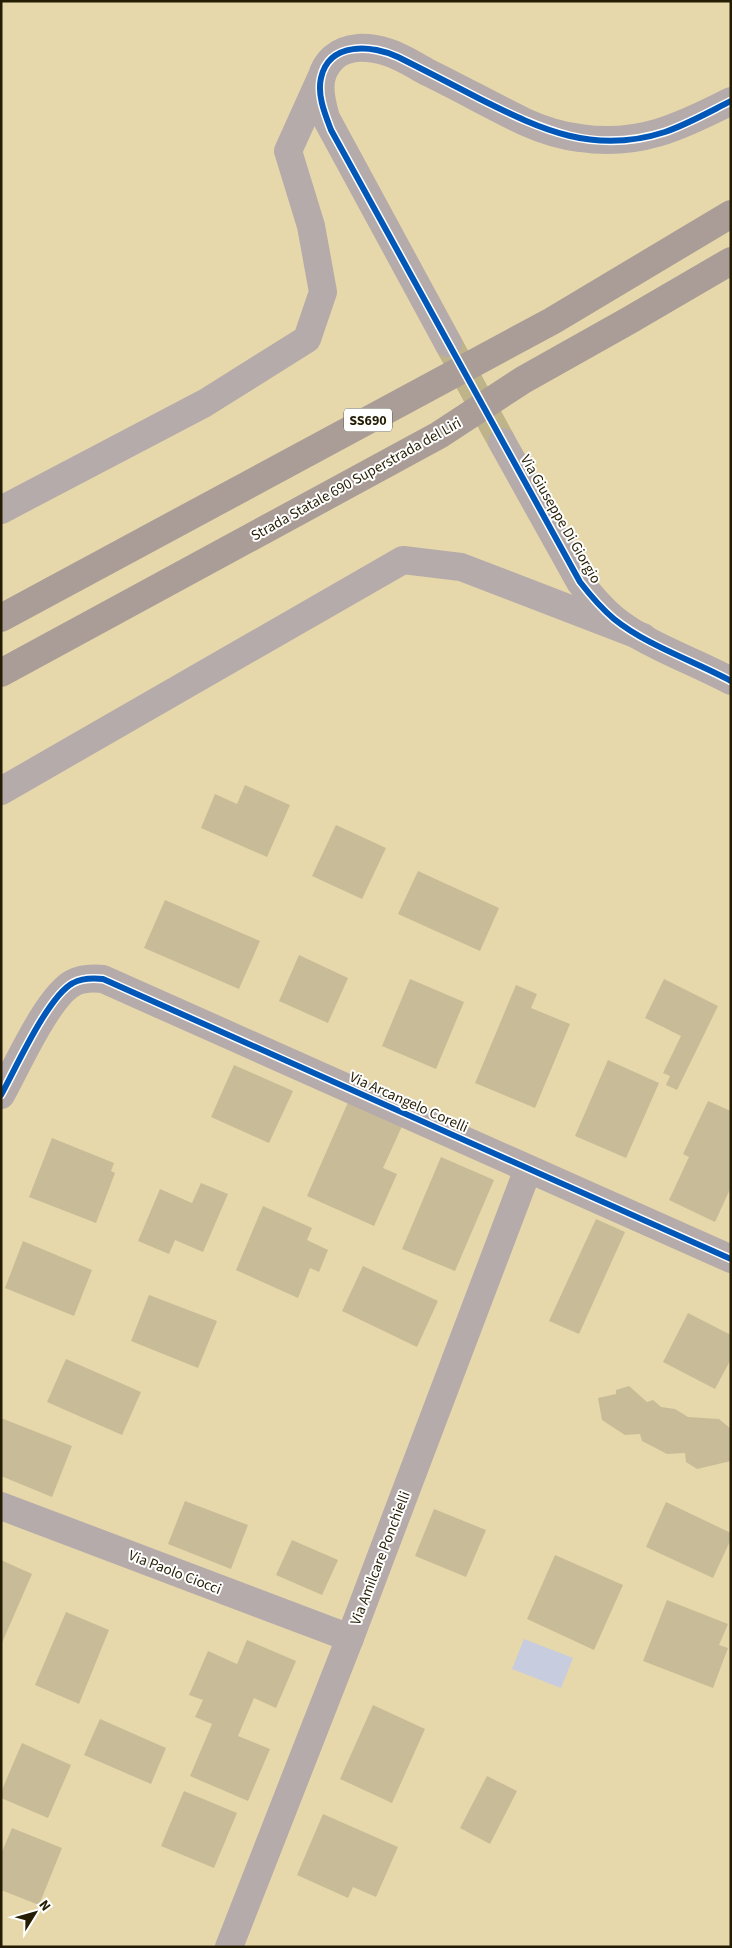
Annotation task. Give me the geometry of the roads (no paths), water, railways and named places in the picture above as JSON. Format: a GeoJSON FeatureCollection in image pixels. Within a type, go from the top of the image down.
{"type":"FeatureCollection","features":[{"type":"Feature","properties":{"kind":"highway","name":"SS690"},"geometry":{"type":"LineString","coordinates":[[1,618],[552,321],[731,214]]}},
{"type":"Feature","properties":{"kind":"highway","name":"Strada Statale 690 Superstrada del Liri"},"geometry":{"type":"LineString","coordinates":[[1,673],[440,435],[522,380],[731,261]]}},
{"type":"Feature","properties":{"kind":"highway"},"geometry":{"type":"LineString","coordinates":[[440,435],[531,396],[731,282]]}},
{"type":"Feature","properties":{"kind":"street"},"geometry":{"type":"LineString","coordinates":[[1,510],[205,403],[307,339],[323,292],[311,226],[288,151],[327,64],[339,53],[355,48],[379,50],[398,57],[525,122],[561,134],[595,140],[629,139],[665,132],[731,101]]}},
{"type":"Feature","properties":{"kind":"street"},"geometry":{"type":"LineString","coordinates":[[320,80],[322,103],[332,130],[448,343]]}},
{"type":"Feature","properties":{"kind":"street","name":"Via Giuseppe Di Giorgio"},"geometry":{"type":"LineString","coordinates":[[502,442],[580,582],[595,601],[614,620],[643,637],[731,681]]}},
{"type":"Feature","properties":{"kind":"street"},"geometry":{"type":"LineString","coordinates":[[1,791],[403,560],[461,567],[643,637]]}},
{"type":"Feature","properties":{"kind":"street","name":"Via Arcangelo Corelli"},"geometry":{"type":"LineString","coordinates":[[1,1095],[48,1008],[61,991],[74,982],[94,978],[110,982],[731,1259]]}},
{"type":"Feature","properties":{"kind":"street","name":"Via Amilcare Ponchielli"},"geometry":{"type":"LineString","coordinates":[[229,1947],[350,1638],[528,1169]]}},
{"type":"Feature","properties":{"kind":"street","name":"Via Paolo Ciocci"},"geometry":{"type":"LineString","coordinates":[[1,1506],[350,1638]]}},
{"type":"Feature","properties":{"kind":"water"},"geometry":{"type":"Polygon","coordinates":[[[524,1639],[573,1658],[561,1688],[512,1669],[524,1639]]]}},
{"type":"Feature","properties":{"kind":"tunnel"},"geometry":{"type":"LineString","coordinates":[[448,343],[502,442]]}}]}
